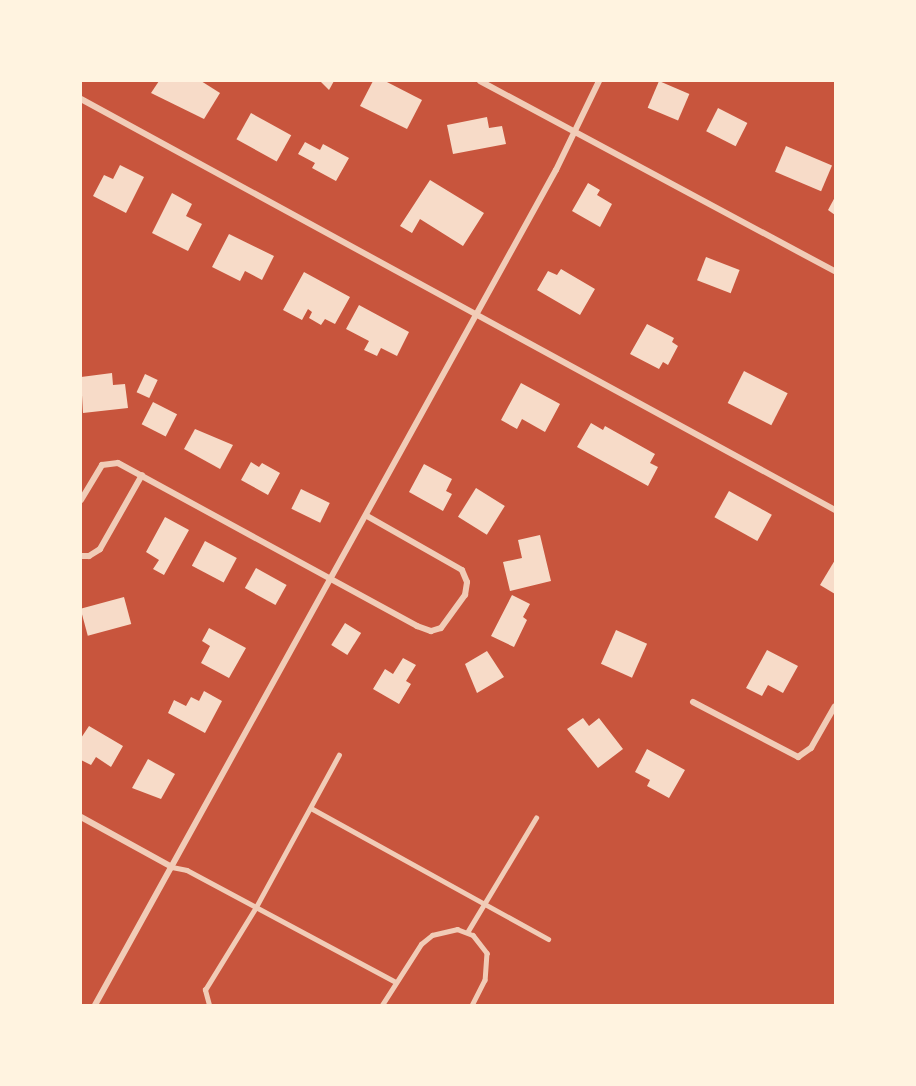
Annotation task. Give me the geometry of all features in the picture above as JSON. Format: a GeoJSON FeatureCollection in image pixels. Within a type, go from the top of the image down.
{"type":"FeatureCollection","features":[{"type":"Feature","properties":{"kind":"street"},"geometry":{"type":"LineString","coordinates":[[480,81],[835,271]]}},
{"type":"Feature","properties":{"kind":"street"},"geometry":{"type":"LineString","coordinates":[[95,1005],[367,516],[599,81]]}},
{"type":"Feature","properties":{"kind":"street"},"geometry":{"type":"LineString","coordinates":[[81,99],[835,510]]}},
{"type":"Feature","properties":{"kind":"street"},"geometry":{"type":"LineString","coordinates":[[81,500],[98,470],[107,462],[118,463],[431,631],[441,628],[455,612],[467,588],[462,570],[367,516]]}},
{"type":"Feature","properties":{"kind":"street"},"geometry":{"type":"LineString","coordinates":[[81,556],[89,556],[100,549],[142,475]]}},
{"type":"Feature","properties":{"kind":"street"},"geometry":{"type":"LineString","coordinates":[[693,702],[798,757],[811,748],[835,706]]}},
{"type":"Feature","properties":{"kind":"street"},"geometry":{"type":"LineString","coordinates":[[81,817],[172,867]]}},
{"type":"Feature","properties":{"kind":"lane"},"geometry":{"type":"LineString","coordinates":[[209,1005],[205,990],[256,907],[339,755]]}},
{"type":"Feature","properties":{"kind":"lane"},"geometry":{"type":"LineString","coordinates":[[311,808],[549,939]]}},
{"type":"Feature","properties":{"kind":"lane"},"geometry":{"type":"LineString","coordinates":[[468,931],[536,818]]}},
{"type":"Feature","properties":{"kind":"lane"},"geometry":{"type":"LineString","coordinates":[[172,867],[187,870],[394,981]]}},
{"type":"Feature","properties":{"kind":"lane"},"geometry":{"type":"LineString","coordinates":[[382,1005],[394,981],[432,934],[443,930],[468,931],[487,953],[489,965],[472,1005]]}},
{"type":"Feature","properties":{"kind":"building"},"geometry":{"type":"Polygon","coordinates":[[[159,81],[201,81],[220,93],[204,119],[151,93],[159,81]]]}},
{"type":"Feature","properties":{"kind":"building"},"geometry":{"type":"Polygon","coordinates":[[[320,81],[334,81],[329,90],[320,81]]]}},
{"type":"Feature","properties":{"kind":"building"},"geometry":{"type":"Polygon","coordinates":[[[373,81],[385,81],[422,100],[407,129],[360,106],[373,81]]]}},
{"type":"Feature","properties":{"kind":"building"},"geometry":{"type":"Polygon","coordinates":[[[659,81],[689,94],[678,121],[648,108],[659,81]]]}},
{"type":"Feature","properties":{"kind":"building"},"geometry":{"type":"Polygon","coordinates":[[[718,108],[747,123],[736,146],[706,131],[718,108]]]}},
{"type":"Feature","properties":{"kind":"building"},"geometry":{"type":"Polygon","coordinates":[[[251,113],[291,135],[277,162],[236,139],[251,113]]]}},
{"type":"Feature","properties":{"kind":"building"},"geometry":{"type":"Polygon","coordinates":[[[487,117],[489,128],[502,126],[506,144],[453,154],[447,125],[487,117]]]}},
{"type":"Feature","properties":{"kind":"building"},"geometry":{"type":"Polygon","coordinates":[[[305,142],[320,150],[323,144],[349,158],[336,181],[312,168],[315,163],[298,154],[305,142]]]}},
{"type":"Feature","properties":{"kind":"building"},"geometry":{"type":"Polygon","coordinates":[[[786,146],[832,166],[821,191],[775,172],[786,146]]]}},
{"type":"Feature","properties":{"kind":"building"},"geometry":{"type":"Polygon","coordinates":[[[120,165],[144,177],[126,213],[93,196],[104,175],[113,179],[120,165]]]}},
{"type":"Feature","properties":{"kind":"building"},"geometry":{"type":"Polygon","coordinates":[[[430,180],[484,213],[463,246],[420,219],[412,233],[400,226],[430,180]]]}},
{"type":"Feature","properties":{"kind":"building"},"geometry":{"type":"Polygon","coordinates":[[[588,183],[600,190],[597,195],[612,204],[600,227],[572,211],[588,183]]]}},
{"type":"Feature","properties":{"kind":"building"},"geometry":{"type":"Polygon","coordinates":[[[172,193],[192,204],[186,216],[202,224],[188,251],[152,233],[172,193]]]}},
{"type":"Feature","properties":{"kind":"building"},"geometry":{"type":"Polygon","coordinates":[[[835,197],[835,215],[828,210],[835,197]]]}},
{"type":"Feature","properties":{"kind":"building"},"geometry":{"type":"Polygon","coordinates":[[[229,234],[274,256],[262,280],[245,271],[240,281],[212,267],[229,234]]]}},
{"type":"Feature","properties":{"kind":"building"},"geometry":{"type":"Polygon","coordinates":[[[706,257],[740,270],[731,293],[697,280],[706,257]]]}},
{"type":"Feature","properties":{"kind":"building"},"geometry":{"type":"Polygon","coordinates":[[[561,269],[595,289],[580,315],[537,290],[548,271],[557,275],[561,269]]]}},
{"type":"Feature","properties":{"kind":"building"},"geometry":{"type":"Polygon","coordinates":[[[304,272],[350,297],[335,324],[325,319],[321,325],[309,318],[312,312],[308,309],[302,320],[283,310],[304,272]]]}},
{"type":"Feature","properties":{"kind":"building"},"geometry":{"type":"Polygon","coordinates":[[[359,305],[409,332],[397,356],[381,348],[377,356],[364,350],[369,341],[346,329],[359,305]]]}},
{"type":"Feature","properties":{"kind":"building"},"geometry":{"type":"Polygon","coordinates":[[[647,324],[674,338],[672,342],[678,346],[668,365],[663,362],[659,369],[630,354],[647,324]]]}},
{"type":"Feature","properties":{"kind":"building"},"geometry":{"type":"Polygon","coordinates":[[[744,371],[788,393],[771,425],[728,403],[744,371]]]}},
{"type":"Feature","properties":{"kind":"building"},"geometry":{"type":"Polygon","coordinates":[[[112,373],[113,385],[125,384],[128,408],[83,413],[81,377],[112,373]]]}},
{"type":"Feature","properties":{"kind":"building"},"geometry":{"type":"Polygon","coordinates":[[[145,374],[158,380],[149,398],[137,392],[145,374]]]}},
{"type":"Feature","properties":{"kind":"building"},"geometry":{"type":"Polygon","coordinates":[[[521,383],[560,404],[545,432],[522,419],[517,429],[501,420],[521,383]]]}},
{"type":"Feature","properties":{"kind":"building"},"geometry":{"type":"Polygon","coordinates":[[[153,402],[177,414],[166,437],[142,424],[153,402]]]}},
{"type":"Feature","properties":{"kind":"building"},"geometry":{"type":"Polygon","coordinates":[[[591,423],[603,430],[605,426],[655,454],[650,463],[658,467],[648,486],[577,447],[591,423]]]}},
{"type":"Feature","properties":{"kind":"building"},"geometry":{"type":"Polygon","coordinates":[[[195,429],[233,445],[220,469],[184,449],[195,429]]]}},
{"type":"Feature","properties":{"kind":"building"},"geometry":{"type":"Polygon","coordinates":[[[251,462],[259,467],[262,463],[280,473],[268,495],[241,480],[251,462]]]}},
{"type":"Feature","properties":{"kind":"building"},"geometry":{"type":"Polygon","coordinates":[[[424,464],[452,479],[446,491],[452,494],[443,511],[409,492],[424,464]]]}},
{"type":"Feature","properties":{"kind":"building"},"geometry":{"type":"Polygon","coordinates":[[[476,488],[505,506],[487,535],[458,517],[476,488]]]}},
{"type":"Feature","properties":{"kind":"building"},"geometry":{"type":"Polygon","coordinates":[[[301,489],[330,503],[320,523],[291,509],[301,489]]]}},
{"type":"Feature","properties":{"kind":"building"},"geometry":{"type":"Polygon","coordinates":[[[729,491],[772,515],[757,541],[714,517],[729,491]]]}},
{"type":"Feature","properties":{"kind":"building"},"geometry":{"type":"Polygon","coordinates":[[[165,517],[189,530],[164,575],[153,569],[159,560],[146,552],[165,517]]]}},
{"type":"Feature","properties":{"kind":"building"},"geometry":{"type":"Polygon","coordinates":[[[540,535],[551,581],[510,591],[503,562],[522,558],[518,540],[540,535]]]}},
{"type":"Feature","properties":{"kind":"building"},"geometry":{"type":"Polygon","coordinates":[[[205,541],[237,558],[224,583],[192,566],[205,541]]]}},
{"type":"Feature","properties":{"kind":"building"},"geometry":{"type":"Polygon","coordinates":[[[835,560],[835,594],[820,585],[835,560]]]}},
{"type":"Feature","properties":{"kind":"building"},"geometry":{"type":"Polygon","coordinates":[[[256,568],[287,585],[275,605],[245,588],[256,568]]]}},
{"type":"Feature","properties":{"kind":"building"},"geometry":{"type":"Polygon","coordinates":[[[512,595],[530,604],[523,617],[527,620],[514,647],[491,636],[512,595]]]}},
{"type":"Feature","properties":{"kind":"building"},"geometry":{"type":"Polygon","coordinates":[[[124,597],[131,624],[88,636],[81,609],[124,597]]]}},
{"type":"Feature","properties":{"kind":"building"},"geometry":{"type":"Polygon","coordinates":[[[345,623],[361,633],[347,655],[331,645],[345,623]]]}},
{"type":"Feature","properties":{"kind":"building"},"geometry":{"type":"Polygon","coordinates":[[[209,628],[246,648],[229,678],[201,663],[210,646],[202,641],[209,628]]]}},
{"type":"Feature","properties":{"kind":"building"},"geometry":{"type":"Polygon","coordinates":[[[616,630],[647,644],[632,678],[601,664],[616,630]]]}},
{"type":"Feature","properties":{"kind":"building"},"geometry":{"type":"Polygon","coordinates":[[[767,650],[798,666],[783,693],[768,685],[762,696],[746,688],[767,650]]]}},
{"type":"Feature","properties":{"kind":"building"},"geometry":{"type":"Polygon","coordinates":[[[487,651],[504,677],[477,693],[465,664],[487,651]]]}},
{"type":"Feature","properties":{"kind":"building"},"geometry":{"type":"Polygon","coordinates":[[[403,658],[416,665],[406,681],[411,684],[399,704],[373,689],[385,669],[393,674],[403,658]]]}},
{"type":"Feature","properties":{"kind":"building"},"geometry":{"type":"Polygon","coordinates":[[[204,691],[222,701],[205,733],[168,713],[174,700],[186,706],[191,697],[199,701],[204,691]]]}},
{"type":"Feature","properties":{"kind":"building"},"geometry":{"type":"Polygon","coordinates":[[[583,718],[589,726],[599,718],[623,749],[598,768],[567,729],[583,718]]]}},
{"type":"Feature","properties":{"kind":"building"},"geometry":{"type":"Polygon","coordinates":[[[89,726],[123,746],[111,767],[96,757],[91,765],[81,760],[81,738],[89,726]]]}},
{"type":"Feature","properties":{"kind":"building"},"geometry":{"type":"Polygon","coordinates":[[[647,749],[685,770],[669,798],[647,786],[650,780],[635,772],[647,749]]]}},
{"type":"Feature","properties":{"kind":"building"},"geometry":{"type":"Polygon","coordinates":[[[148,759],[175,774],[161,799],[132,788],[148,759]]]}}]}
